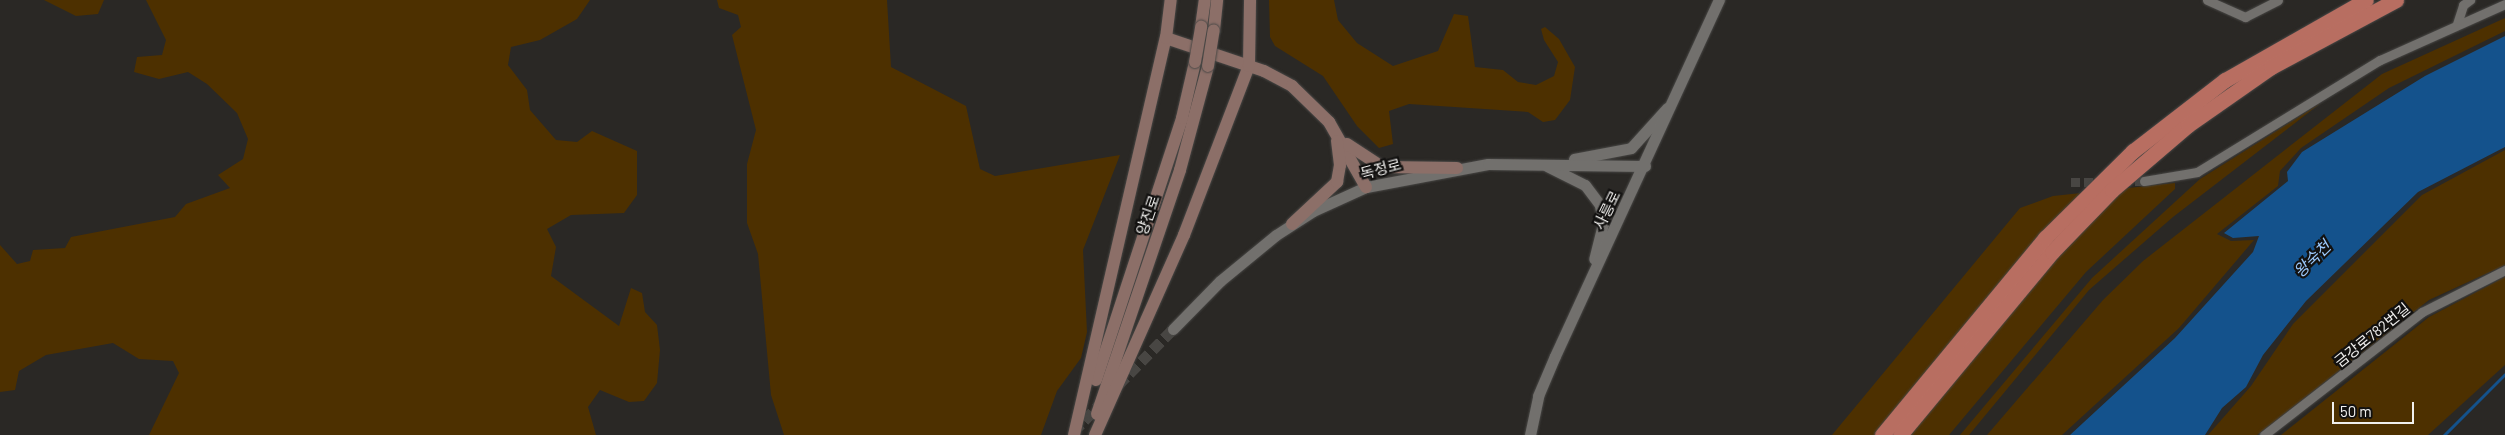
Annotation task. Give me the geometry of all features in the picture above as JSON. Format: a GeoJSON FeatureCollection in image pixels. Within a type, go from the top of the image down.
{"type":"FeatureCollection","features":[{"type":"Feature","properties":{"kind":"highway"},"geometry":{"type":"LineString","coordinates":[[1882,435],[2044,238],[2133,151],[2225,80],[2366,0]]}},
{"type":"Feature","properties":{"kind":"highway"},"geometry":{"type":"LineString","coordinates":[[1900,435],[2052,252],[2112,190],[2188,125],[2271,67],[2396,0]]}},
{"type":"Feature","properties":{"kind":"main road"},"geometry":{"type":"LineString","coordinates":[[1076,435],[1166,38],[1171,0]]}},
{"type":"Feature","properties":{"kind":"main road","name":"양진로"},"geometry":{"type":"LineString","coordinates":[[1205,0],[1208,29]]}},
{"type":"Feature","properties":{"kind":"main road","name":"양진로"},"geometry":{"type":"LineString","coordinates":[[1090,435],[1180,170],[1208,29],[1217,0]]}},
{"type":"Feature","properties":{"kind":"main road"},"geometry":{"type":"LineString","coordinates":[[1095,435],[1184,235],[1249,66],[1250,0]]}},
{"type":"Feature","properties":{"kind":"main road"},"geometry":{"type":"LineString","coordinates":[[1166,38],[1249,66],[1292,86],[1354,152],[1382,167],[1457,168]]}},
{"type":"Feature","properties":{"kind":"main road","name":"양진로"},"geometry":{"type":"LineString","coordinates":[[1076,435],[1202,64]]}},
{"type":"Feature","properties":{"kind":"main road"},"geometry":{"type":"LineString","coordinates":[[1334,131],[1366,187]]}},
{"type":"Feature","properties":{"kind":"main road"},"geometry":{"type":"LineString","coordinates":[[1292,224],[1337,182],[1340,165],[1334,131]]}},
{"type":"Feature","properties":{"kind":"street","name":"사릉로"},"geometry":{"type":"LineString","coordinates":[[1530,435],[1538,396],[1585,291],[1682,87],[1719,0]]}},
{"type":"Feature","properties":{"kind":"street"},"geometry":{"type":"LineString","coordinates":[[2208,0],[2245,17],[2278,0]]}},
{"type":"Feature","properties":{"kind":"street"},"geometry":{"type":"LineString","coordinates":[[2457,24],[2463,5],[2470,0]]}},
{"type":"Feature","properties":{"kind":"street"},"geometry":{"type":"LineString","coordinates":[[2144,181],[2197,172],[2380,60],[2505,4]]}},
{"type":"Feature","properties":{"kind":"street"},"geometry":{"type":"LineString","coordinates":[[1543,164],[1631,148],[1648,133],[1682,87]]}},
{"type":"Feature","properties":{"kind":"street"},"geometry":{"type":"LineString","coordinates":[[1543,164],[1586,185],[1600,205],[1604,224],[1585,291]]}},
{"type":"Feature","properties":{"kind":"street","name":"독정로"},"geometry":{"type":"LineString","coordinates":[[1173,329],[1238,264],[1292,224],[1366,187],[1457,168],[1543,164],[1645,166]]}},
{"type":"Feature","properties":{"kind":"street","name":"금강로782번길"},"geometry":{"type":"LineString","coordinates":[[2264,435],[2422,312],[2505,270]]}},
{"type":"Feature","properties":{"kind":"shaded area"},"geometry":{"type":"Polygon","coordinates":[[[44,0],[104,0],[98,14],[76,16],[44,0]]]}},
{"type":"Feature","properties":{"kind":"shaded area"},"geometry":{"type":"Polygon","coordinates":[[[146,0],[590,0],[577,19],[540,40],[511,47],[508,65],[527,90],[530,110],[556,140],[577,142],[592,131],[637,151],[637,195],[624,213],[571,215],[547,229],[556,247],[551,276],[619,326],[631,288],[642,293],[645,312],[657,325],[660,350],[657,383],[644,401],[629,402],[600,390],[588,407],[596,435],[149,435],[179,373],[173,361],[139,359],[113,343],[46,355],[19,371],[15,390],[0,392],[0,245],[17,264],[30,261],[33,250],[65,248],[71,237],[175,217],[186,204],[230,188],[218,175],[243,159],[248,139],[237,113],[207,84],[188,72],[159,79],[134,72],[137,57],[162,55],[166,40],[146,0]]]}},
{"type":"Feature","properties":{"kind":"shaded area"},"geometry":{"type":"Polygon","coordinates":[[[717,0],[887,0],[891,67],[966,106],[980,169],[995,176],[1120,155],[1083,250],[1087,332],[1081,358],[1057,391],[1041,435],[784,435],[771,395],[758,254],[747,223],[747,164],[756,130],[732,35],[741,27],[738,15],[719,8],[717,0]]]}},
{"type":"Feature","properties":{"kind":"shaded area"},"geometry":{"type":"Polygon","coordinates":[[[1269,0],[1334,0],[1338,20],[1357,43],[1393,66],[1438,51],[1454,14],[1468,16],[1475,67],[1503,70],[1518,82],[1536,85],[1554,76],[1558,62],[1544,40],[1541,29],[1545,27],[1559,39],[1575,67],[1570,100],[1555,120],[1543,122],[1528,112],[1409,104],[1389,111],[1393,144],[1379,148],[1357,126],[1323,76],[1275,46],[1270,37],[1269,0]]]}},
{"type":"Feature","properties":{"kind":"shaded area"},"geometry":{"type":"Polygon","coordinates":[[[2505,18],[2505,31],[2389,88],[2301,148],[2280,171],[2278,186],[2217,234],[2231,241],[2254,240],[2179,328],[2062,435],[1987,435],[2103,300],[2143,261],[2382,74],[2505,18]]]}},
{"type":"Feature","properties":{"kind":"shaded area"},"geometry":{"type":"Polygon","coordinates":[[[2321,103],[2173,217],[2089,290],[1969,435],[1960,435],[2092,278],[2200,179],[2321,103]]]}},
{"type":"Feature","properties":{"kind":"shaded area"},"geometry":{"type":"Polygon","coordinates":[[[2505,150],[2505,265],[2429,300],[2257,435],[2208,435],[2251,386],[2293,324],[2422,195],[2505,150]]]}},
{"type":"Feature","properties":{"kind":"shaded area"},"geometry":{"type":"Polygon","coordinates":[[[2175,183],[2175,189],[2086,272],[1949,435],[1832,435],[2020,208],[2053,196],[2175,183]]]}},
{"type":"Feature","properties":{"kind":"shaded area"},"geometry":{"type":"Polygon","coordinates":[[[2505,277],[2505,365],[2428,435],[2281,435],[2429,317],[2505,277]]]}},
{"type":"Feature","properties":{"kind":"water","name":"왕숙천"},"geometry":{"type":"Polygon","coordinates":[[[2505,36],[2505,147],[2418,192],[2306,301],[2263,355],[2246,387],[2222,408],[2205,435],[2070,435],[2175,338],[2253,252],[2259,236],[2233,238],[2224,233],[2288,181],[2287,172],[2302,152],[2425,76],[2505,36]]]}},
{"type":"Feature","properties":{"kind":"waterway"},"geometry":{"type":"LineString","coordinates":[[2444,435],[2505,374]]}},
{"type":"Feature","properties":{"kind":"tunnel"},"geometry":{"type":"LineString","coordinates":[[2122,181],[2144,181]]}},
{"type":"Feature","properties":{"kind":"tunnel"},"geometry":{"type":"LineString","coordinates":[[2071,182],[2102,182]]}},
{"type":"Feature","properties":{"kind":"tunnel"},"geometry":{"type":"LineString","coordinates":[[1118,385],[1173,329]]}},
{"type":"Feature","properties":{"kind":"tunnel"},"geometry":{"type":"LineString","coordinates":[[1073,432],[1102,402]]}}]}
